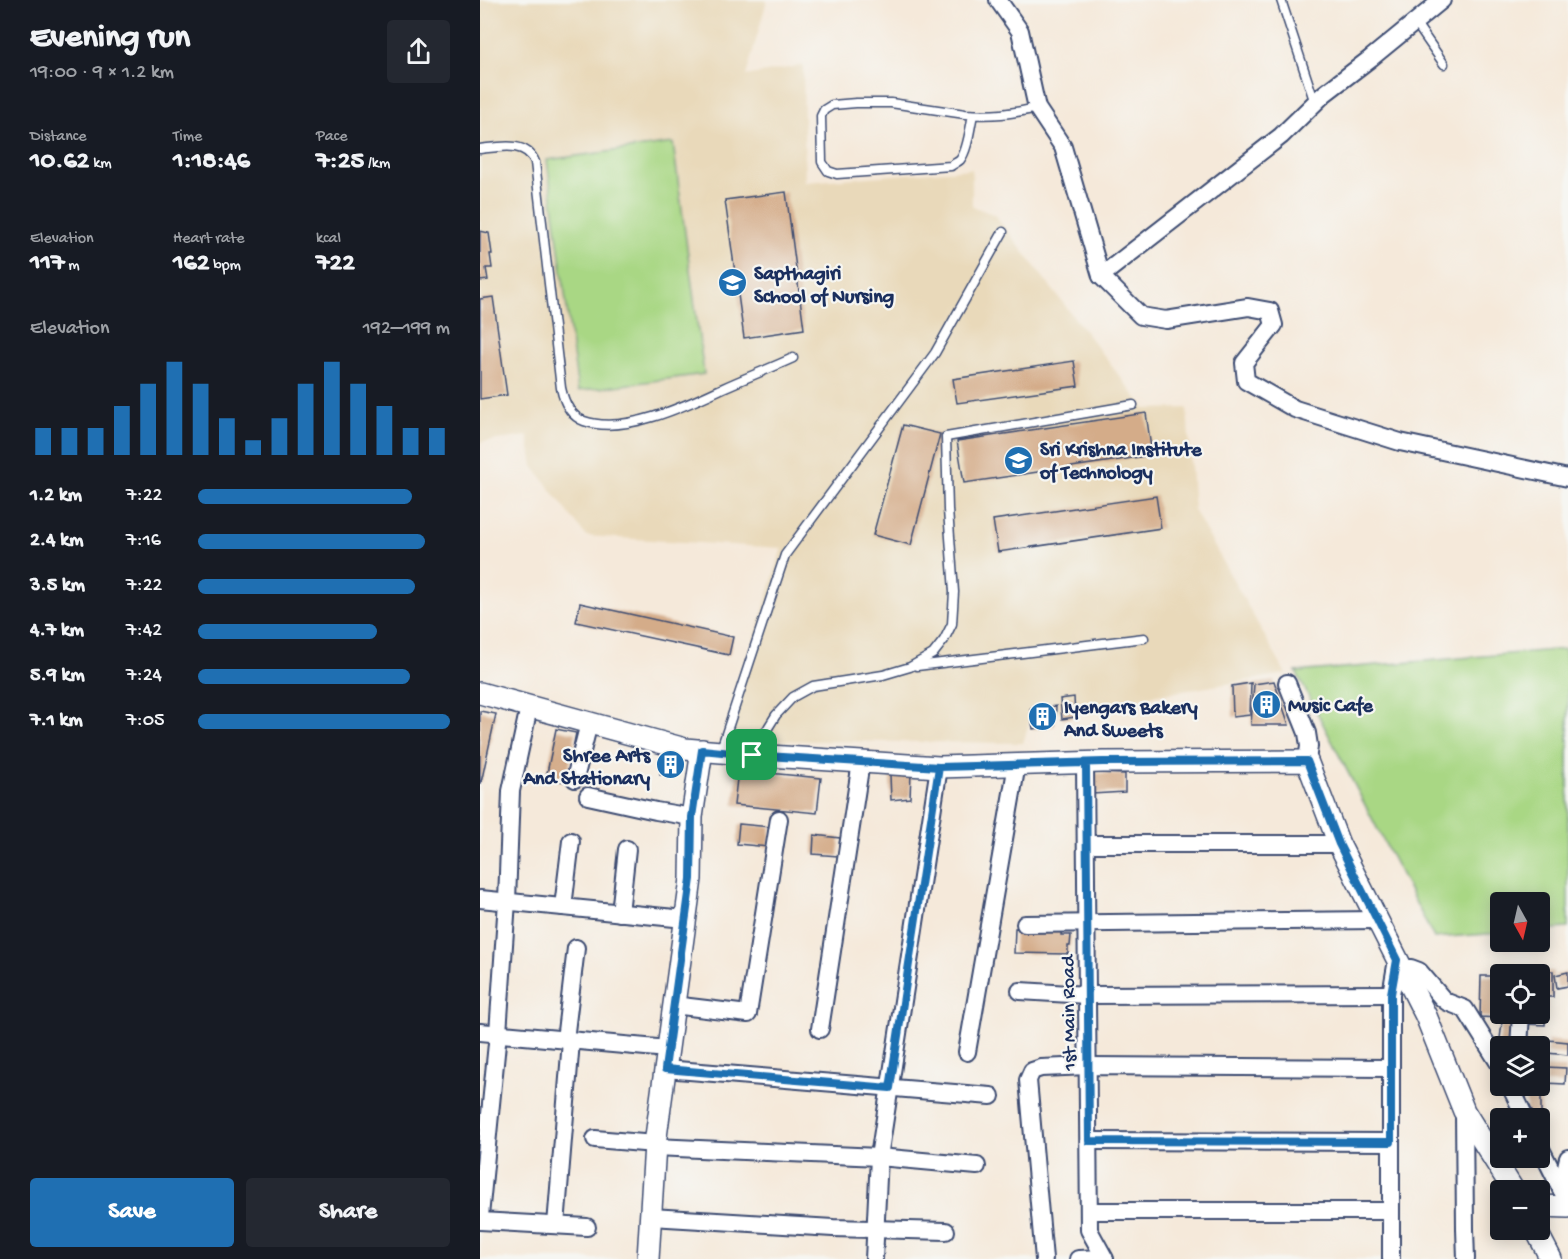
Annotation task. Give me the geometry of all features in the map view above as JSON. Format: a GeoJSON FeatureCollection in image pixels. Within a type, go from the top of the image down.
{"type":"FeatureCollection","features":[{"type":"Feature","properties":{"kind":"street"},"geometry":{"type":"LineString","coordinates":[[998,0],[1020,31],[1037,108],[1063,147],[1101,276],[1141,316],[1166,320],[1248,307],[1270,311],[1274,325],[1244,363],[1246,381],[1295,409],[1400,442],[1568,478]]}},
{"type":"Feature","properties":{"kind":"street"},"geometry":{"type":"LineString","coordinates":[[1101,276],[1281,136],[1324,94],[1442,0]]}},
{"type":"Feature","properties":{"kind":"street"},"geometry":{"type":"LineString","coordinates":[[1287,683],[1307,733],[1309,746],[1307,761],[1339,844],[1426,1016],[1464,1111],[1507,1180]]}},
{"type":"Feature","properties":{"kind":"street"},"geometry":{"type":"LineString","coordinates":[[480,693],[685,749],[752,755],[939,767],[1307,761]]}},
{"type":"Feature","properties":{"kind":"street"},"geometry":{"type":"LineString","coordinates":[[480,1216],[498,1033],[507,901],[511,790],[529,707]]}},
{"type":"Feature","properties":{"kind":"street"},"geometry":{"type":"LineString","coordinates":[[575,779],[589,723]]}},
{"type":"Feature","properties":{"kind":"street"},"geometry":{"type":"LineString","coordinates":[[648,1259],[655,1146],[691,879],[692,817],[711,751]]}},
{"type":"Feature","properties":{"kind":"street"},"geometry":{"type":"LineString","coordinates":[[820,1029],[861,762]]}},
{"type":"Feature","properties":{"kind":"street","name":"1st Main Road"},"geometry":{"type":"LineString","coordinates":[[1086,763],[1089,1230],[1105,1258]]}},
{"type":"Feature","properties":{"kind":"street"},"geometry":{"type":"LineString","coordinates":[[968,1052],[1017,764]]}},
{"type":"Feature","properties":{"kind":"street"},"geometry":{"type":"LineString","coordinates":[[874,1259],[879,1156],[939,767]]}},
{"type":"Feature","properties":{"kind":"street"},"geometry":{"type":"LineString","coordinates":[[588,796],[692,817]]}},
{"type":"Feature","properties":{"kind":"street"},"geometry":{"type":"LineString","coordinates":[[673,1005],[748,1014],[778,819]]}},
{"type":"Feature","properties":{"kind":"street"},"geometry":{"type":"LineString","coordinates":[[563,907],[571,841]]}},
{"type":"Feature","properties":{"kind":"street"},"geometry":{"type":"LineString","coordinates":[[1086,844],[1339,844]]}},
{"type":"Feature","properties":{"kind":"street"},"geometry":{"type":"LineString","coordinates":[[620,913],[627,849]]}},
{"type":"Feature","properties":{"kind":"street"},"geometry":{"type":"LineString","coordinates":[[480,899],[685,919]]}},
{"type":"Feature","properties":{"kind":"street"},"geometry":{"type":"LineString","coordinates":[[1025,924],[1377,920]]}},
{"type":"Feature","properties":{"kind":"street"},"geometry":{"type":"LineString","coordinates":[[556,1225],[576,948]]}},
{"type":"Feature","properties":{"kind":"street"},"geometry":{"type":"LineString","coordinates":[[1390,1259],[1391,994],[1399,964]]}},
{"type":"Feature","properties":{"kind":"street"},"geometry":{"type":"LineString","coordinates":[[1399,964],[1419,971],[1442,998],[1465,1009],[1490,1049]]}},
{"type":"Feature","properties":{"kind":"street"},"geometry":{"type":"LineString","coordinates":[[1020,991],[1087,995],[1391,994]]}},
{"type":"Feature","properties":{"kind":"street"},"geometry":{"type":"LineString","coordinates":[[480,1032],[568,1040],[666,1059],[890,1088],[991,1096]]}},
{"type":"Feature","properties":{"kind":"street"},"geometry":{"type":"LineString","coordinates":[[1044,1259],[1028,1080],[1032,1071],[1041,1068],[1088,1066],[1391,1068]]}},
{"type":"Feature","properties":{"kind":"street"},"geometry":{"type":"LineString","coordinates":[[1464,1111],[1466,1259]]}},
{"type":"Feature","properties":{"kind":"street"},"geometry":{"type":"LineString","coordinates":[[595,1139],[655,1146],[879,1156],[977,1166]]}},
{"type":"Feature","properties":{"kind":"street"},"geometry":{"type":"LineString","coordinates":[[1089,1141],[1391,1142]]}},
{"type":"Feature","properties":{"kind":"street"},"geometry":{"type":"LineString","coordinates":[[1566,1200],[1568,1158]]}},
{"type":"Feature","properties":{"kind":"street"},"geometry":{"type":"LineString","coordinates":[[1550,1167],[1566,1200]]}},
{"type":"Feature","properties":{"kind":"street"},"geometry":{"type":"LineString","coordinates":[[1550,1204],[1566,1200]]}},
{"type":"Feature","properties":{"kind":"street"},"geometry":{"type":"LineString","coordinates":[[1089,1211],[1391,1211]]}},
{"type":"Feature","properties":{"kind":"street"},"geometry":{"type":"LineString","coordinates":[[651,1217],[833,1228],[946,1231]]}},
{"type":"Feature","properties":{"kind":"street"},"geometry":{"type":"LineString","coordinates":[[480,1221],[587,1227]]}},
{"type":"Feature","properties":{"kind":"street"},"geometry":{"type":"LineString","coordinates":[[1541,1240],[1551,1259]]}},
{"type":"Feature","properties":{"kind":"street"},"geometry":{"type":"LineString","coordinates":[[1078,1259],[1105,1258]]}},
{"type":"Feature","properties":{"kind":"lane"},"geometry":{"type":"LineString","coordinates":[[1281,0],[1315,103]]}},
{"type":"Feature","properties":{"kind":"lane"},"geometry":{"type":"LineString","coordinates":[[1415,22],[1444,64]]}},
{"type":"Feature","properties":{"kind":"lane"},"geometry":{"type":"LineString","coordinates":[[973,115],[963,154],[959,161],[951,166],[837,174],[828,171],[822,162],[821,116],[824,110],[832,105],[891,103],[988,116],[1037,108]]}},
{"type":"Feature","properties":{"kind":"lane"},"geometry":{"type":"LineString","coordinates":[[480,149],[520,148],[530,153],[535,162],[561,388],[563,398],[572,414],[585,421],[613,424],[660,415],[701,400],[793,358]]}},
{"type":"Feature","properties":{"kind":"lane"},"geometry":{"type":"LineString","coordinates":[[711,751],[784,555],[935,353],[1003,232]]}},
{"type":"Feature","properties":{"kind":"lane"},"geometry":{"type":"LineString","coordinates":[[910,667],[933,654],[944,640],[952,624],[954,592],[946,436],[1133,405]]}},
{"type":"Feature","properties":{"kind":"lane"},"geometry":{"type":"LineString","coordinates":[[752,755],[776,715],[793,697],[813,686],[884,675],[910,667],[1144,638]]}},
{"type":"Feature","properties":{"kind":"shaded area"},"geometry":{"type":"Polygon","coordinates":[[[480,0],[767,0],[746,76],[803,65],[805,182],[972,169],[972,206],[995,215],[1145,409],[1187,408],[1194,510],[1286,674],[1031,716],[1023,743],[724,740],[782,548],[586,536],[533,466],[528,436],[480,442],[480,0]]]}},
{"type":"Feature","properties":{"kind":"green space"},"geometry":{"type":"Polygon","coordinates":[[[673,143],[704,374],[578,391],[547,160],[673,143]]]}},
{"type":"Feature","properties":{"kind":"green space"},"geometry":{"type":"Polygon","coordinates":[[[1565,649],[1568,669],[1568,928],[1550,929],[1550,892],[1490,892],[1490,934],[1434,938],[1296,672],[1565,649]]]}},
{"type":"Feature","properties":{"kind":"building"},"geometry":{"type":"Polygon","coordinates":[[[786,192],[804,329],[744,338],[725,200],[786,192]]]}},
{"type":"Feature","properties":{"kind":"building"},"geometry":{"type":"Polygon","coordinates":[[[480,231],[489,233],[492,268],[486,268],[488,280],[480,281],[480,231]]]}},
{"type":"Feature","properties":{"kind":"building"},"geometry":{"type":"Polygon","coordinates":[[[493,297],[507,395],[480,399],[480,299],[493,297]]]}},
{"type":"Feature","properties":{"kind":"building"},"geometry":{"type":"Polygon","coordinates":[[[1074,361],[1078,386],[957,403],[953,379],[1074,361]]]}},
{"type":"Feature","properties":{"kind":"building"},"geometry":{"type":"Polygon","coordinates":[[[1146,413],[1152,455],[964,483],[957,441],[1146,413]]]}},
{"type":"Feature","properties":{"kind":"building"},"geometry":{"type":"Polygon","coordinates":[[[903,425],[940,434],[911,545],[873,535],[903,425]]]}},
{"type":"Feature","properties":{"kind":"building"},"geometry":{"type":"Polygon","coordinates":[[[1156,496],[1161,528],[998,552],[993,520],[1156,496]]]}},
{"type":"Feature","properties":{"kind":"building"},"geometry":{"type":"Polygon","coordinates":[[[580,603],[733,637],[729,655],[576,622],[580,603]]]}},
{"type":"Feature","properties":{"kind":"building","name":"Music Cafe"},"geometry":{"type":"Polygon","coordinates":[[[1274,681],[1289,725],[1251,725],[1254,684],[1274,681]]]}},
{"type":"Feature","properties":{"kind":"building"},"geometry":{"type":"Polygon","coordinates":[[[1251,683],[1250,715],[1233,717],[1232,686],[1251,683]]]}},
{"type":"Feature","properties":{"kind":"building"},"geometry":{"type":"Polygon","coordinates":[[[1074,697],[1075,717],[1062,719],[1060,699],[1074,697]]]}},
{"type":"Feature","properties":{"kind":"building","name":"Iyengars Bakery And Sweets"},"geometry":{"type":"Polygon","coordinates":[[[1056,706],[1055,726],[1033,729],[1030,709],[1056,706]]]}},
{"type":"Feature","properties":{"kind":"building"},"geometry":{"type":"Polygon","coordinates":[[[480,711],[496,714],[481,783],[480,783],[480,711]]]}},
{"type":"Feature","properties":{"kind":"building"},"geometry":{"type":"Polygon","coordinates":[[[556,729],[576,733],[566,782],[546,778],[556,729]]]}},
{"type":"Feature","properties":{"kind":"building","name":"Shree Arts And Stationary"},"geometry":{"type":"Polygon","coordinates":[[[661,754],[682,756],[679,773],[660,775],[661,754]]]}},
{"type":"Feature","properties":{"kind":"building"},"geometry":{"type":"Polygon","coordinates":[[[738,770],[821,778],[817,813],[734,805],[738,770]]]}},
{"type":"Feature","properties":{"kind":"building"},"geometry":{"type":"Polygon","coordinates":[[[911,772],[910,798],[891,800],[890,775],[911,772]]]}},
{"type":"Feature","properties":{"kind":"building"},"geometry":{"type":"Polygon","coordinates":[[[1092,773],[1125,774],[1125,792],[1092,794],[1092,773]]]}},
{"type":"Feature","properties":{"kind":"building"},"geometry":{"type":"Polygon","coordinates":[[[739,824],[771,827],[769,847],[737,844],[739,824]]]}},
{"type":"Feature","properties":{"kind":"building"},"geometry":{"type":"Polygon","coordinates":[[[814,835],[840,838],[838,856],[813,854],[814,835]]]}},
{"type":"Feature","properties":{"kind":"building"},"geometry":{"type":"Polygon","coordinates":[[[1015,928],[1061,929],[1061,935],[1071,935],[1068,954],[1014,953],[1015,928]]]}},
{"type":"Feature","properties":{"kind":"building"},"geometry":{"type":"Polygon","coordinates":[[[1550,971],[1553,971],[1553,997],[1550,997],[1550,971]]]}},
{"type":"Feature","properties":{"kind":"building"},"geometry":{"type":"Polygon","coordinates":[[[1568,972],[1568,986],[1557,988],[1555,975],[1568,972]]]}},
{"type":"Feature","properties":{"kind":"building"},"geometry":{"type":"Polygon","coordinates":[[[1481,976],[1490,976],[1490,1018],[1480,1017],[1481,976]]]}},
{"type":"Feature","properties":{"kind":"building"},"geometry":{"type":"Polygon","coordinates":[[[1502,1024],[1518,1024],[1516,1036],[1500,1036],[1502,1024]]]}},
{"type":"Feature","properties":{"kind":"building"},"geometry":{"type":"Polygon","coordinates":[[[1550,1040],[1568,1042],[1568,1055],[1550,1053],[1550,1040]]]}},
{"type":"Feature","properties":{"kind":"building"},"geometry":{"type":"Polygon","coordinates":[[[1550,1067],[1566,1068],[1565,1084],[1550,1083],[1550,1067]]]}},
{"type":"Feature","properties":{"kind":"building"},"geometry":{"type":"Polygon","coordinates":[[[1526,1096],[1541,1096],[1541,1108],[1526,1108],[1526,1096]]]}},
{"type":"Feature","properties":{"kind":"place","name":"Sapthagiri School of Nursing"},"geometry":{"type":"Point","coordinates":[733,283]}},
{"type":"Feature","properties":{"kind":"place","name":"Sri Krishna Institute of Technology"},"geometry":{"type":"Point","coordinates":[1019,460]}},
{"type":"Feature","properties":{"kind":"place","name":"Music Cafe"},"geometry":{"type":"Point","coordinates":[1267,704]}},
{"type":"Feature","properties":{"kind":"place","name":"Iyengars Bakery And Sweets"},"geometry":{"type":"Point","coordinates":[1043,717]}},
{"type":"Feature","properties":{"kind":"place","name":"Shree Arts And Stationary"},"geometry":{"type":"Point","coordinates":[671,765]}},
{"type":"Feature","properties":{"kind":"route"},"geometry":{"type":"LineString","coordinates":[[752,755],[702,750],[692,817],[691,879],[665,1069],[890,1088],[939,767],[1086,763],[1089,1141],[1391,1142],[1391,994],[1397,960],[1339,844],[1307,761],[1103,762],[939,767],[752,755]]}}]}
